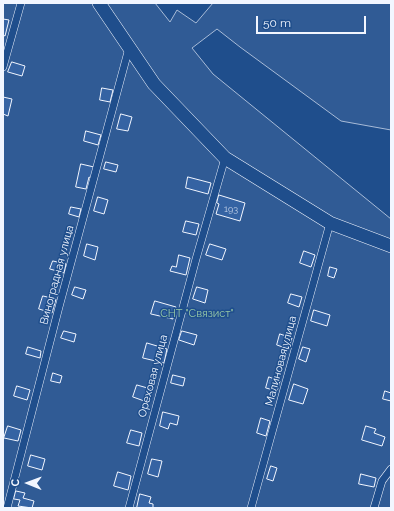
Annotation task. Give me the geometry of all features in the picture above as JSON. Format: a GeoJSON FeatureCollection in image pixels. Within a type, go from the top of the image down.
{"type":"FeatureCollection","features":[{"type":"Feature","properties":{"kind":"street"},"geometry":{"type":"LineString","coordinates":[[99,3],[154,84],[225,158],[330,223],[391,246]]}},
{"type":"Feature","properties":{"kind":"lane"},"geometry":{"type":"LineString","coordinates":[[3,67],[21,3]]}},
{"type":"Feature","properties":{"kind":"lane","name":"Виноградная улица"},"geometry":{"type":"LineString","coordinates":[[7,508],[129,48]]}},
{"type":"Feature","properties":{"kind":"lane","name":"Ореховая улица"},"geometry":{"type":"LineString","coordinates":[[130,508],[196,259],[225,158]]}},
{"type":"Feature","properties":{"kind":"lane","name":"Малиновая улица"},"geometry":{"type":"LineString","coordinates":[[251,506],[330,223]]}},
{"type":"Feature","properties":{"kind":"lane"},"geometry":{"type":"LineString","coordinates":[[374,508],[382,481],[391,469]]}},
{"type":"Feature","properties":{"kind":"shaded area","name":"СНТ \"Связист\""},"geometry":{"type":"Polygon","coordinates":[[[3,3],[155,3],[170,22],[177,10],[196,23],[213,3],[391,3],[391,130],[341,121],[217,29],[192,48],[213,74],[391,219],[391,508],[3,508],[3,3]]]}},
{"type":"Feature","properties":{"kind":"building"},"geometry":{"type":"Polygon","coordinates":[[[3,19],[9,20],[5,36],[3,35],[3,19]]]}},
{"type":"Feature","properties":{"kind":"building"},"geometry":{"type":"Polygon","coordinates":[[[12,62],[25,66],[22,76],[8,72],[12,62]]]}},
{"type":"Feature","properties":{"kind":"building"},"geometry":{"type":"Polygon","coordinates":[[[102,88],[113,90],[110,102],[100,100],[102,88]]]}},
{"type":"Feature","properties":{"kind":"building"},"geometry":{"type":"Polygon","coordinates":[[[3,97],[12,99],[8,116],[3,114],[3,97]]]}},
{"type":"Feature","properties":{"kind":"building"},"geometry":{"type":"Polygon","coordinates":[[[121,114],[132,117],[128,131],[117,129],[121,114]]]}},
{"type":"Feature","properties":{"kind":"building"},"geometry":{"type":"Polygon","coordinates":[[[86,131],[101,135],[98,145],[84,141],[86,131]]]}},
{"type":"Feature","properties":{"kind":"building"},"geometry":{"type":"Polygon","coordinates":[[[106,162],[118,165],[116,172],[104,169],[106,162]]]}},
{"type":"Feature","properties":{"kind":"building"},"geometry":{"type":"Polygon","coordinates":[[[81,164],[94,167],[91,178],[89,177],[86,189],[76,187],[81,164]]]}},
{"type":"Feature","properties":{"kind":"building"},"geometry":{"type":"Polygon","coordinates":[[[188,177],[211,183],[208,194],[186,188],[188,177]]]}},
{"type":"Feature","properties":{"kind":"building"},"geometry":{"type":"Polygon","coordinates":[[[219,195],[245,203],[240,221],[216,214],[219,204],[217,203],[219,195]]]}},
{"type":"Feature","properties":{"kind":"building"},"geometry":{"type":"Polygon","coordinates":[[[98,197],[108,200],[104,214],[94,211],[98,197]]]}},
{"type":"Feature","properties":{"kind":"building"},"geometry":{"type":"Polygon","coordinates":[[[71,207],[81,209],[79,217],[69,214],[71,207]]]}},
{"type":"Feature","properties":{"kind":"building"},"geometry":{"type":"Polygon","coordinates":[[[186,221],[199,224],[196,235],[183,232],[186,221]]]}},
{"type":"Feature","properties":{"kind":"building"},"geometry":{"type":"Polygon","coordinates":[[[87,244],[98,247],[95,260],[84,256],[87,244]]]}},
{"type":"Feature","properties":{"kind":"building"},"geometry":{"type":"Polygon","coordinates":[[[210,244],[226,249],[222,260],[206,255],[210,244]]]}},
{"type":"Feature","properties":{"kind":"building"},"geometry":{"type":"Polygon","coordinates":[[[304,251],[315,255],[311,267],[300,263],[304,251]]]}},
{"type":"Feature","properties":{"kind":"building"},"geometry":{"type":"Polygon","coordinates":[[[179,255],[190,258],[186,275],[170,271],[172,266],[176,267],[179,255]]]}},
{"type":"Feature","properties":{"kind":"building"},"geometry":{"type":"Polygon","coordinates":[[[53,261],[66,264],[64,273],[50,269],[53,261]]]}},
{"type":"Feature","properties":{"kind":"building"},"geometry":{"type":"Polygon","coordinates":[[[330,267],[337,269],[334,278],[328,276],[330,267]]]}},
{"type":"Feature","properties":{"kind":"building"},"geometry":{"type":"Polygon","coordinates":[[[75,287],[86,290],[83,299],[72,295],[75,287]]]}},
{"type":"Feature","properties":{"kind":"building"},"geometry":{"type":"Polygon","coordinates":[[[197,287],[208,290],[205,303],[193,299],[197,287]]]}},
{"type":"Feature","properties":{"kind":"building"},"geometry":{"type":"Polygon","coordinates":[[[291,294],[302,297],[299,307],[288,303],[291,294]]]}},
{"type":"Feature","properties":{"kind":"building"},"geometry":{"type":"Polygon","coordinates":[[[43,296],[56,299],[52,313],[39,309],[43,296]]]}},
{"type":"Feature","properties":{"kind":"building"},"geometry":{"type":"Polygon","coordinates":[[[155,301],[176,307],[173,319],[151,314],[155,301]]]}},
{"type":"Feature","properties":{"kind":"building"},"geometry":{"type":"Polygon","coordinates":[[[314,310],[330,315],[327,326],[311,321],[314,310]]]}},
{"type":"Feature","properties":{"kind":"building"},"geometry":{"type":"Polygon","coordinates":[[[64,331],[76,334],[74,342],[61,338],[64,331]]]}},
{"type":"Feature","properties":{"kind":"building"},"geometry":{"type":"Polygon","coordinates":[[[182,331],[197,335],[194,345],[179,340],[182,331]]]}},
{"type":"Feature","properties":{"kind":"building"},"geometry":{"type":"Polygon","coordinates":[[[280,334],[292,338],[288,349],[277,345],[280,334]]]}},
{"type":"Feature","properties":{"kind":"building"},"geometry":{"type":"Polygon","coordinates":[[[147,343],[167,349],[164,363],[143,358],[147,343]]]}},
{"type":"Feature","properties":{"kind":"building"},"geometry":{"type":"Polygon","coordinates":[[[28,347],[41,351],[40,358],[26,354],[28,347]]]}},
{"type":"Feature","properties":{"kind":"building"},"geometry":{"type":"Polygon","coordinates":[[[303,347],[310,349],[306,362],[299,359],[303,347]]]}},
{"type":"Feature","properties":{"kind":"building"},"geometry":{"type":"Polygon","coordinates":[[[53,373],[62,376],[60,383],[51,381],[53,373]]]}},
{"type":"Feature","properties":{"kind":"building"},"geometry":{"type":"Polygon","coordinates":[[[173,375],[185,378],[183,386],[171,383],[173,375]]]}},
{"type":"Feature","properties":{"kind":"building"},"geometry":{"type":"Polygon","coordinates":[[[269,377],[280,381],[277,391],[266,388],[269,377]]]}},
{"type":"Feature","properties":{"kind":"building"},"geometry":{"type":"Polygon","coordinates":[[[294,384],[308,389],[303,404],[289,400],[294,384]]]}},
{"type":"Feature","properties":{"kind":"building"},"geometry":{"type":"Polygon","coordinates":[[[137,385],[151,389],[147,402],[133,397],[137,385]]]}},
{"type":"Feature","properties":{"kind":"building"},"geometry":{"type":"Polygon","coordinates":[[[17,386],[30,390],[27,400],[14,396],[17,386]]]}},
{"type":"Feature","properties":{"kind":"building"},"geometry":{"type":"Polygon","coordinates":[[[385,391],[391,393],[391,401],[383,399],[385,391]]]}},
{"type":"Feature","properties":{"kind":"building"},"geometry":{"type":"Polygon","coordinates":[[[163,412],[179,416],[177,425],[170,423],[168,429],[160,426],[163,412]]]}},
{"type":"Feature","properties":{"kind":"building"},"geometry":{"type":"Polygon","coordinates":[[[261,418],[270,421],[266,436],[257,433],[261,418]]]}},
{"type":"Feature","properties":{"kind":"building"},"geometry":{"type":"Polygon","coordinates":[[[8,426],[21,430],[18,441],[4,438],[8,426]]]}},
{"type":"Feature","properties":{"kind":"building"},"geometry":{"type":"Polygon","coordinates":[[[366,426],[376,429],[374,433],[385,437],[382,446],[362,440],[366,426]]]}},
{"type":"Feature","properties":{"kind":"building"},"geometry":{"type":"Polygon","coordinates":[[[131,430],[142,433],[139,446],[127,443],[131,430]]]}},
{"type":"Feature","properties":{"kind":"building"},"geometry":{"type":"Polygon","coordinates":[[[31,455],[45,459],[42,470],[28,466],[31,455]]]}},
{"type":"Feature","properties":{"kind":"building"},"geometry":{"type":"Polygon","coordinates":[[[152,459],[162,461],[158,477],[148,474],[152,459]]]}},
{"type":"Feature","properties":{"kind":"building"},"geometry":{"type":"Polygon","coordinates":[[[271,466],[277,468],[273,481],[267,479],[271,466]]]}},
{"type":"Feature","properties":{"kind":"building"},"geometry":{"type":"Polygon","coordinates":[[[118,472],[131,476],[128,490],[114,486],[118,472]]]}},
{"type":"Feature","properties":{"kind":"building"},"geometry":{"type":"Polygon","coordinates":[[[361,474],[376,478],[374,487],[359,484],[361,474]]]}},
{"type":"Feature","properties":{"kind":"building"},"geometry":{"type":"Polygon","coordinates":[[[16,491],[25,493],[23,498],[34,501],[32,508],[18,506],[20,500],[14,499],[16,491]]]}},
{"type":"Feature","properties":{"kind":"building"},"geometry":{"type":"Polygon","coordinates":[[[140,494],[151,497],[149,503],[153,504],[153,508],[137,508],[140,494]]]}}]}
